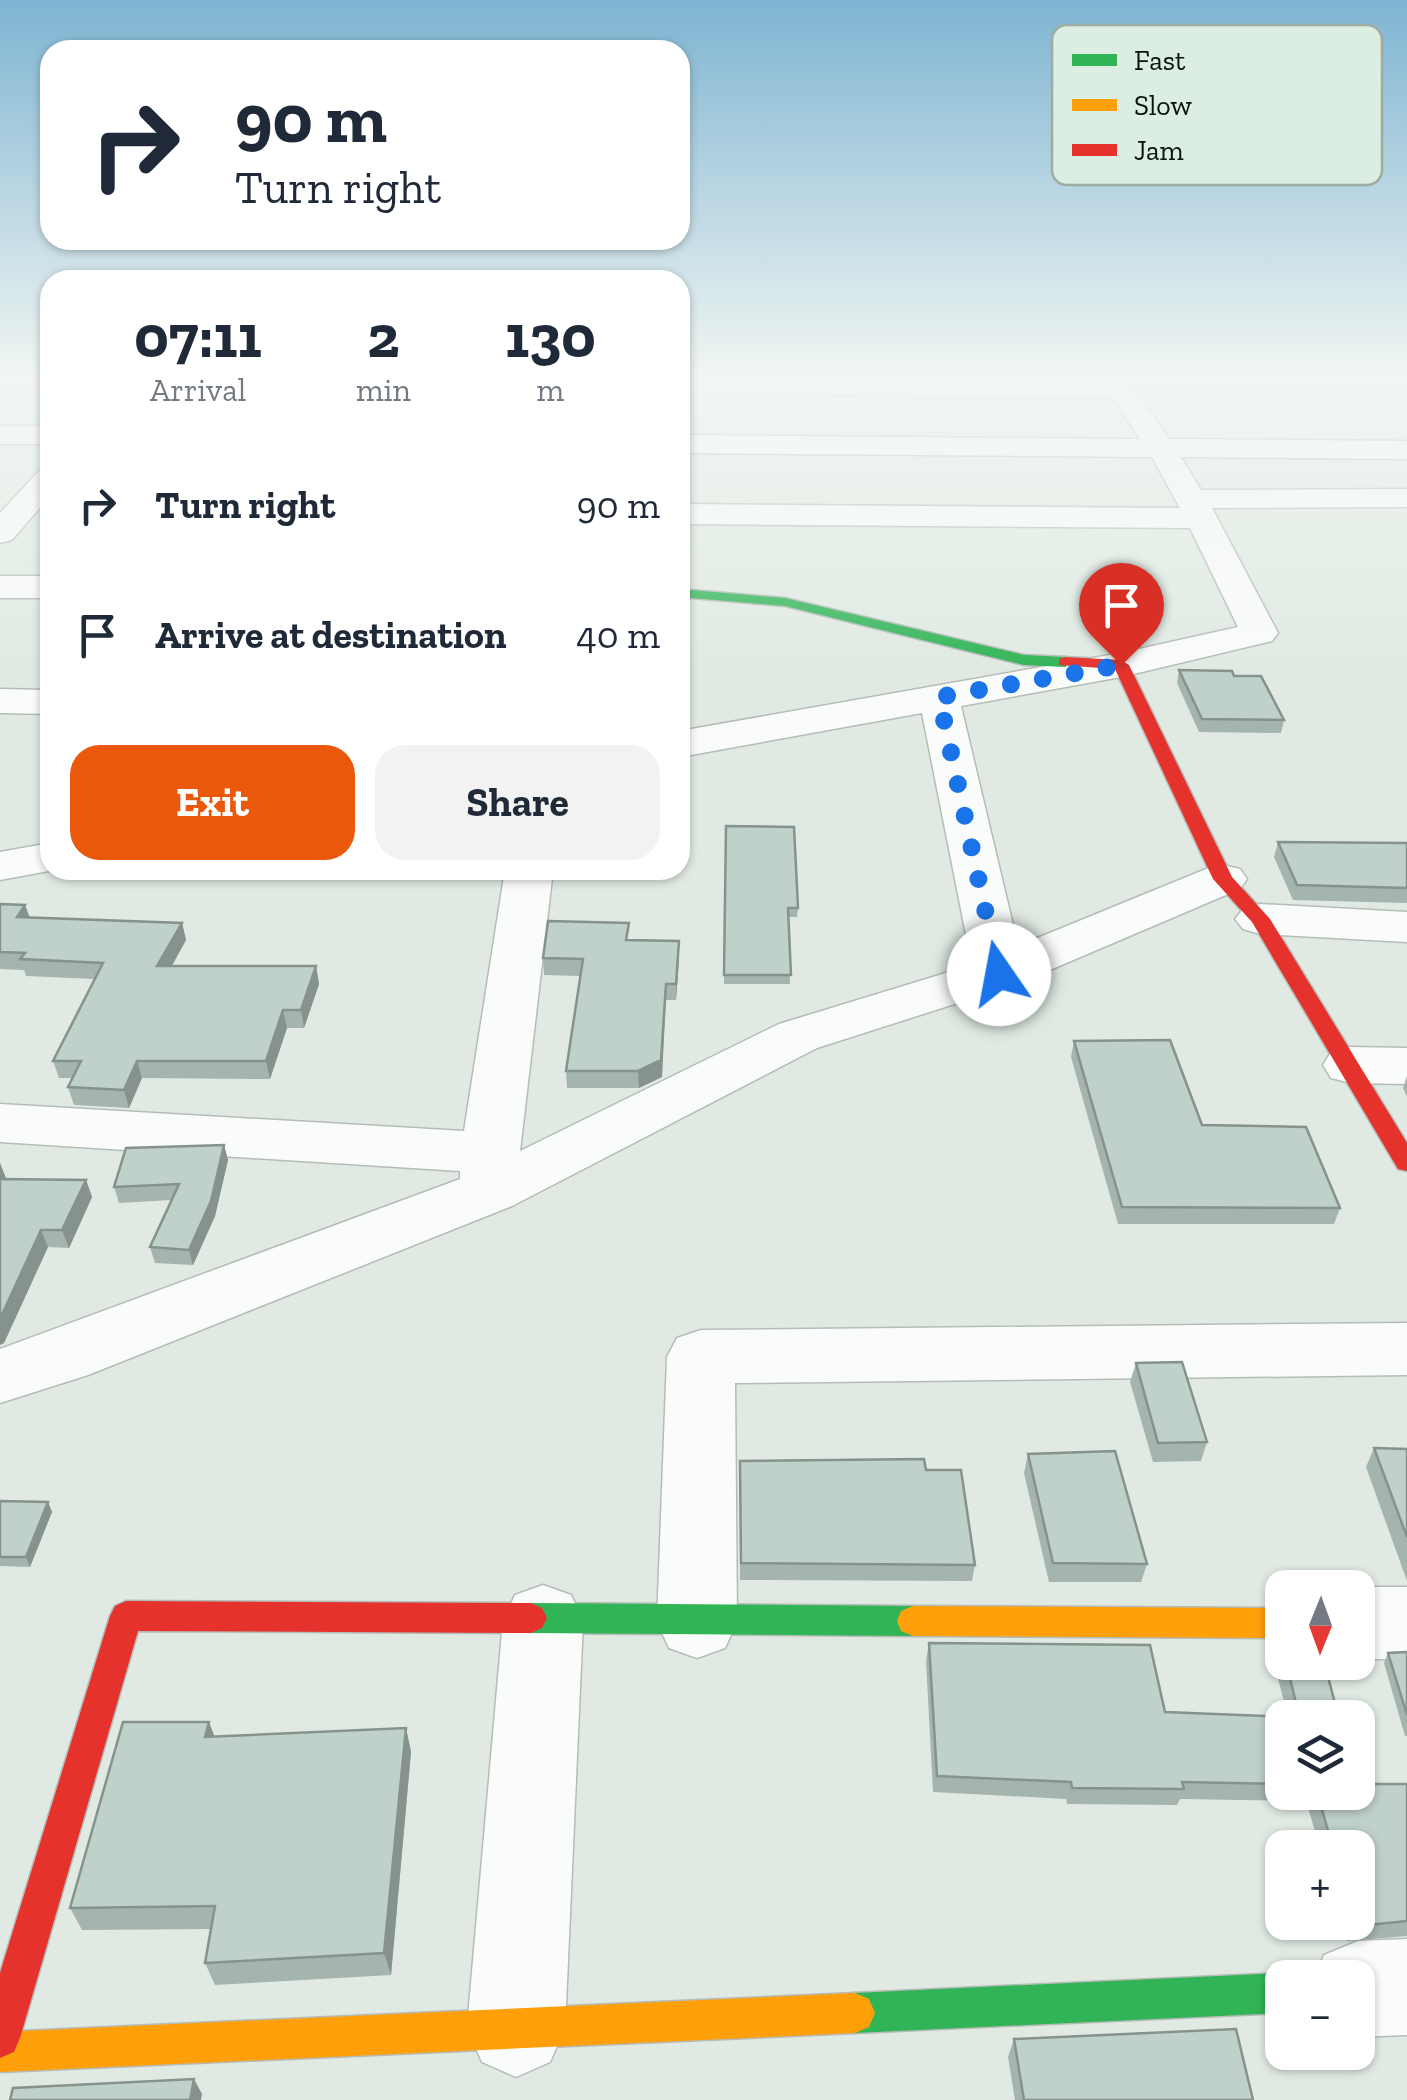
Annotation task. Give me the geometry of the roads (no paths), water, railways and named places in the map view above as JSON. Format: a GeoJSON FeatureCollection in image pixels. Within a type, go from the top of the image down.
{"type":"FeatureCollection","features":[{"type":"Feature","properties":{"kind":"street"},"geometry":{"type":"LineString","coordinates":[[690,742],[1121,665],[1259,633],[1177,476]]}},
{"type":"Feature","properties":{"kind":"street"},"geometry":{"type":"LineString","coordinates":[[690,514],[1196,509],[1407,498]]}},
{"type":"Feature","properties":{"kind":"street"},"geometry":{"type":"LineString","coordinates":[[0,533],[24,508]]}},
{"type":"Feature","properties":{"kind":"street"},"geometry":{"type":"LineString","coordinates":[[0,587],[40,587]]}},
{"type":"Feature","properties":{"kind":"street"},"geometry":{"type":"LineString","coordinates":[[690,594],[786,602],[1024,660],[1121,665]]}},
{"type":"Feature","properties":{"kind":"street"},"geometry":{"type":"LineString","coordinates":[[1121,665],[1223,879],[1260,919],[1351,1064],[1407,1163]]}},
{"type":"Feature","properties":{"kind":"street"},"geometry":{"type":"LineString","coordinates":[[939,697],[999,974]]}},
{"type":"Feature","properties":{"kind":"street"},"geometry":{"type":"LineString","coordinates":[[0,701],[40,702]]}},
{"type":"Feature","properties":{"kind":"street"},"geometry":{"type":"LineString","coordinates":[[690,709],[860,711]]}},
{"type":"Feature","properties":{"kind":"street"},"geometry":{"type":"LineString","coordinates":[[0,866],[40,859]]}},
{"type":"Feature","properties":{"kind":"street"},"geometry":{"type":"LineString","coordinates":[[0,1376],[64,1356],[798,1036],[999,974],[1223,879]]}},
{"type":"Feature","properties":{"kind":"street"},"geometry":{"type":"LineString","coordinates":[[490,1172],[528,880]]}},
{"type":"Feature","properties":{"kind":"street"},"geometry":{"type":"LineString","coordinates":[[1260,919],[1407,927]]}},
{"type":"Feature","properties":{"kind":"street"},"geometry":{"type":"LineString","coordinates":[[1351,1064],[1407,1066]]}},
{"type":"Feature","properties":{"kind":"street"},"geometry":{"type":"LineString","coordinates":[[0,1123],[490,1172]]}},
{"type":"Feature","properties":{"kind":"street"},"geometry":{"type":"LineString","coordinates":[[698,1622],[701,1357],[1407,1348]]}},
{"type":"Feature","properties":{"kind":"street"},"geometry":{"type":"LineString","coordinates":[[0,2038],[126,1616],[1265,1623]]}},
{"type":"Feature","properties":{"kind":"street"},"geometry":{"type":"LineString","coordinates":[[516,2028],[543,1621]]}},
{"type":"Feature","properties":{"kind":"street"},"geometry":{"type":"LineString","coordinates":[[1375,1623],[1407,1623]]}},
{"type":"Feature","properties":{"kind":"street"},"geometry":{"type":"LineString","coordinates":[[1375,1988],[1407,1987]]}},
{"type":"Feature","properties":{"kind":"street"},"geometry":{"type":"LineString","coordinates":[[0,2052],[1265,1993]]}}]}
